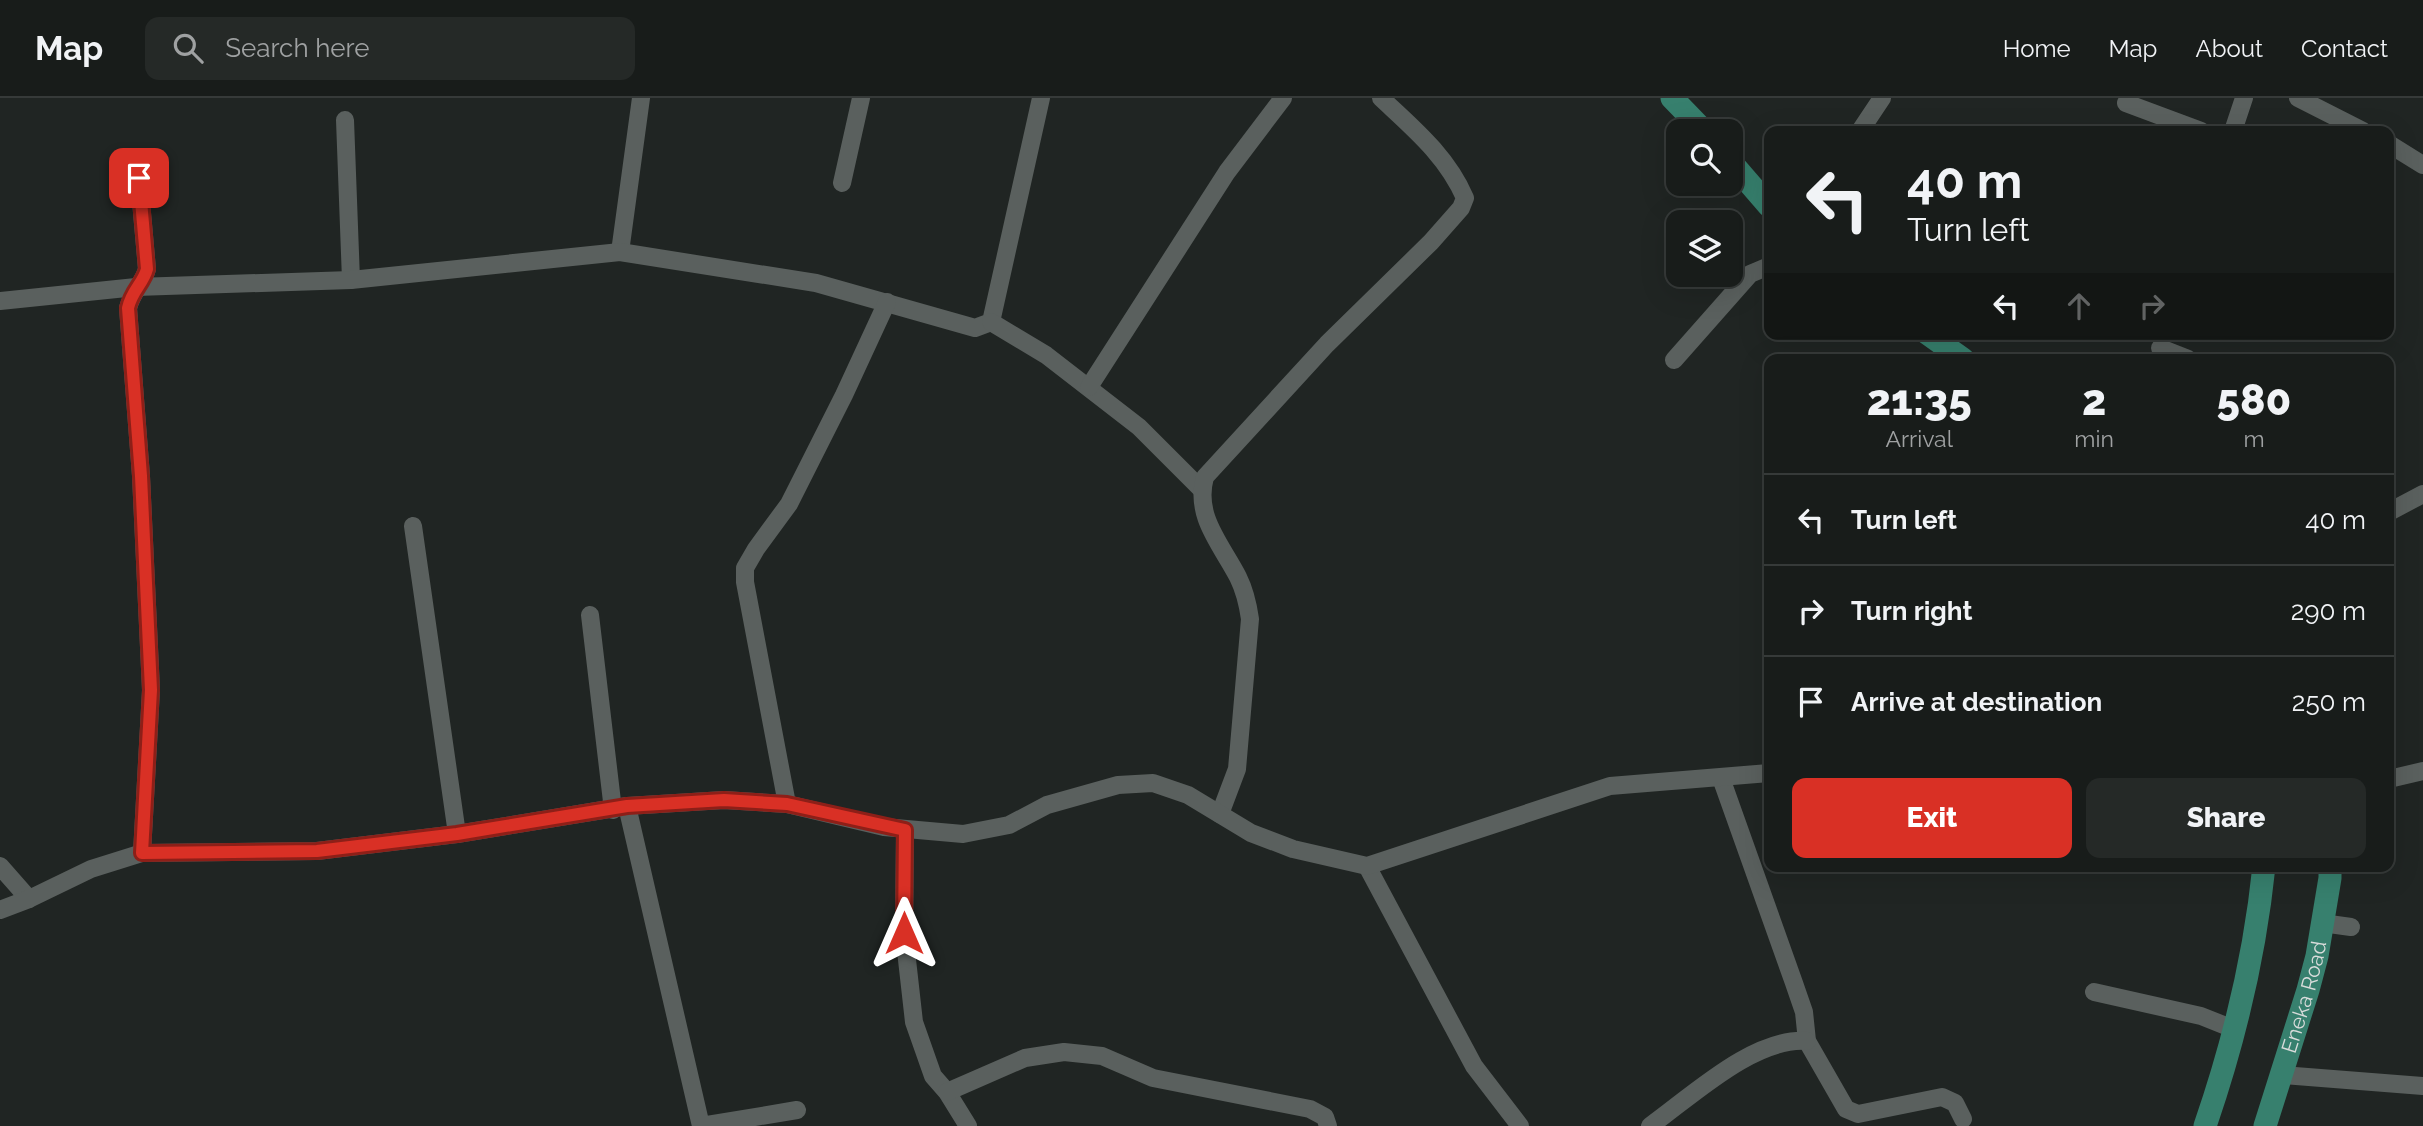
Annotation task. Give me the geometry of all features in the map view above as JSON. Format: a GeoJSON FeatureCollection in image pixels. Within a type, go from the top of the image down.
{"type":"FeatureCollection","features":[{"type":"Feature","properties":{"kind":"main road"},"geometry":{"type":"LineString","coordinates":[[1672,98],[1692,119]]}},
{"type":"Feature","properties":{"kind":"main road"},"geometry":{"type":"LineString","coordinates":[[1743,176],[1764,200]]}},
{"type":"Feature","properties":{"kind":"main road"},"geometry":{"type":"LineString","coordinates":[[1936,340],[1956,354]]}},
{"type":"Feature","properties":{"kind":"main road"},"geometry":{"type":"LineString","coordinates":[[2205,1126],[2236,1030],[2258,921],[2263,872]]}},
{"type":"Feature","properties":{"kind":"main road","name":"Eneka Road"},"geometry":{"type":"LineString","coordinates":[[2265,1126],[2314,968],[2330,872]]}},
{"type":"Feature","properties":{"kind":"street"},"geometry":{"type":"LineString","coordinates":[[620,252],[641,98]]}},
{"type":"Feature","properties":{"kind":"street"},"geometry":{"type":"LineString","coordinates":[[842,183],[861,98]]}},
{"type":"Feature","properties":{"kind":"street"},"geometry":{"type":"LineString","coordinates":[[991,322],[1041,98]]}},
{"type":"Feature","properties":{"kind":"street"},"geometry":{"type":"LineString","coordinates":[[1089,387],[1227,172],[1283,98]]}},
{"type":"Feature","properties":{"kind":"street"},"geometry":{"type":"LineString","coordinates":[[1220,814],[1237,769],[1250,619],[1247,600],[1238,578],[1208,525],[1201,501],[1205,477],[1327,344],[1431,242],[1461,208],[1465,198],[1460,184],[1432,145],[1381,98]]}},
{"type":"Feature","properties":{"kind":"street"},"geometry":{"type":"LineString","coordinates":[[1863,126],[1882,98]]}},
{"type":"Feature","properties":{"kind":"street"},"geometry":{"type":"LineString","coordinates":[[2235,126],[2245,98]]}},
{"type":"Feature","properties":{"kind":"street"},"geometry":{"type":"LineString","coordinates":[[2298,98],[2353,126]]}},
{"type":"Feature","properties":{"kind":"street"},"geometry":{"type":"LineString","coordinates":[[2126,103],[2188,126]]}},
{"type":"Feature","properties":{"kind":"street"},"geometry":{"type":"LineString","coordinates":[[345,120],[351,280]]}},
{"type":"Feature","properties":{"kind":"street"},"geometry":{"type":"LineString","coordinates":[[2394,147],[2423,165]]}},
{"type":"Feature","properties":{"kind":"street"},"geometry":{"type":"LineString","coordinates":[[139,178],[147,269],[128,308],[141,476],[151,690],[142,853]]}},
{"type":"Feature","properties":{"kind":"street"},"geometry":{"type":"LineString","coordinates":[[0,301],[136,287],[351,280],[620,252],[816,284],[975,328],[991,322]]}},
{"type":"Feature","properties":{"kind":"street"},"geometry":{"type":"LineString","coordinates":[[1674,360],[1750,274],[1764,268]]}},
{"type":"Feature","properties":{"kind":"street"},"geometry":{"type":"LineString","coordinates":[[787,804],[745,582],[745,568],[789,504],[887,302]]}},
{"type":"Feature","properties":{"kind":"street"},"geometry":{"type":"LineString","coordinates":[[991,322],[1046,355],[1089,387],[1139,427],[1201,489]]}},
{"type":"Feature","properties":{"kind":"street"},"geometry":{"type":"LineString","coordinates":[[2160,347],[2176,354]]}},
{"type":"Feature","properties":{"kind":"street"},"geometry":{"type":"LineString","coordinates":[[2394,509],[2423,494]]}},
{"type":"Feature","properties":{"kind":"street"},"geometry":{"type":"LineString","coordinates":[[413,526],[457,834]]}},
{"type":"Feature","properties":{"kind":"street"},"geometry":{"type":"LineString","coordinates":[[590,615],[620,808],[701,1126],[797,1110]]}},
{"type":"Feature","properties":{"kind":"street"},"geometry":{"type":"LineString","coordinates":[[2394,778],[2423,771]]}},
{"type":"Feature","properties":{"kind":"street"},"geometry":{"type":"LineString","coordinates":[[0,910],[90,869],[142,853],[317,851],[457,834],[620,808],[724,800],[787,804],[905,830],[963,834],[1009,825],[1047,805],[1118,785],[1153,783],[1188,795],[1251,833],[1293,849],[1367,866],[1610,786],[1764,774]]}},
{"type":"Feature","properties":{"kind":"street"},"geometry":{"type":"LineString","coordinates":[[1721,778],[1804,1012],[1807,1041],[1846,1109],[1857,1114],[1942,1097],[1955,1103],[1963,1119]]}},
{"type":"Feature","properties":{"kind":"street"},"geometry":{"type":"LineString","coordinates":[[905,830],[904,933],[914,1023],[933,1076],[947,1092],[968,1126]]}},
{"type":"Feature","properties":{"kind":"street"},"geometry":{"type":"LineString","coordinates":[[0,866],[29,899]]}},
{"type":"Feature","properties":{"kind":"street"},"geometry":{"type":"LineString","coordinates":[[1367,866],[1474,1066],[1520,1126]]}},
{"type":"Feature","properties":{"kind":"street"},"geometry":{"type":"LineString","coordinates":[[2322,923],[2351,927]]}},
{"type":"Feature","properties":{"kind":"street"},"geometry":{"type":"LineString","coordinates":[[2094,992],[2201,1016],[2236,1030]]}},
{"type":"Feature","properties":{"kind":"street"},"geometry":{"type":"LineString","coordinates":[[1650,1126],[1744,1058],[1777,1042],[1807,1041]]}},
{"type":"Feature","properties":{"kind":"street"},"geometry":{"type":"LineString","coordinates":[[947,1092],[1024,1058],[1064,1052],[1102,1056],[1153,1078],[1310,1109],[1325,1117],[1328,1126]]}},
{"type":"Feature","properties":{"kind":"street"},"geometry":{"type":"LineString","coordinates":[[2282,1075],[2423,1086]]}},
{"type":"Feature","properties":{"kind":"route"},"geometry":{"type":"LineString","coordinates":[[139,178],[147,269],[144,279],[131,296],[128,308],[141,476],[151,690],[142,853],[317,851],[457,834],[627,806],[724,800],[787,804],[905,830],[904,933]]}}]}
